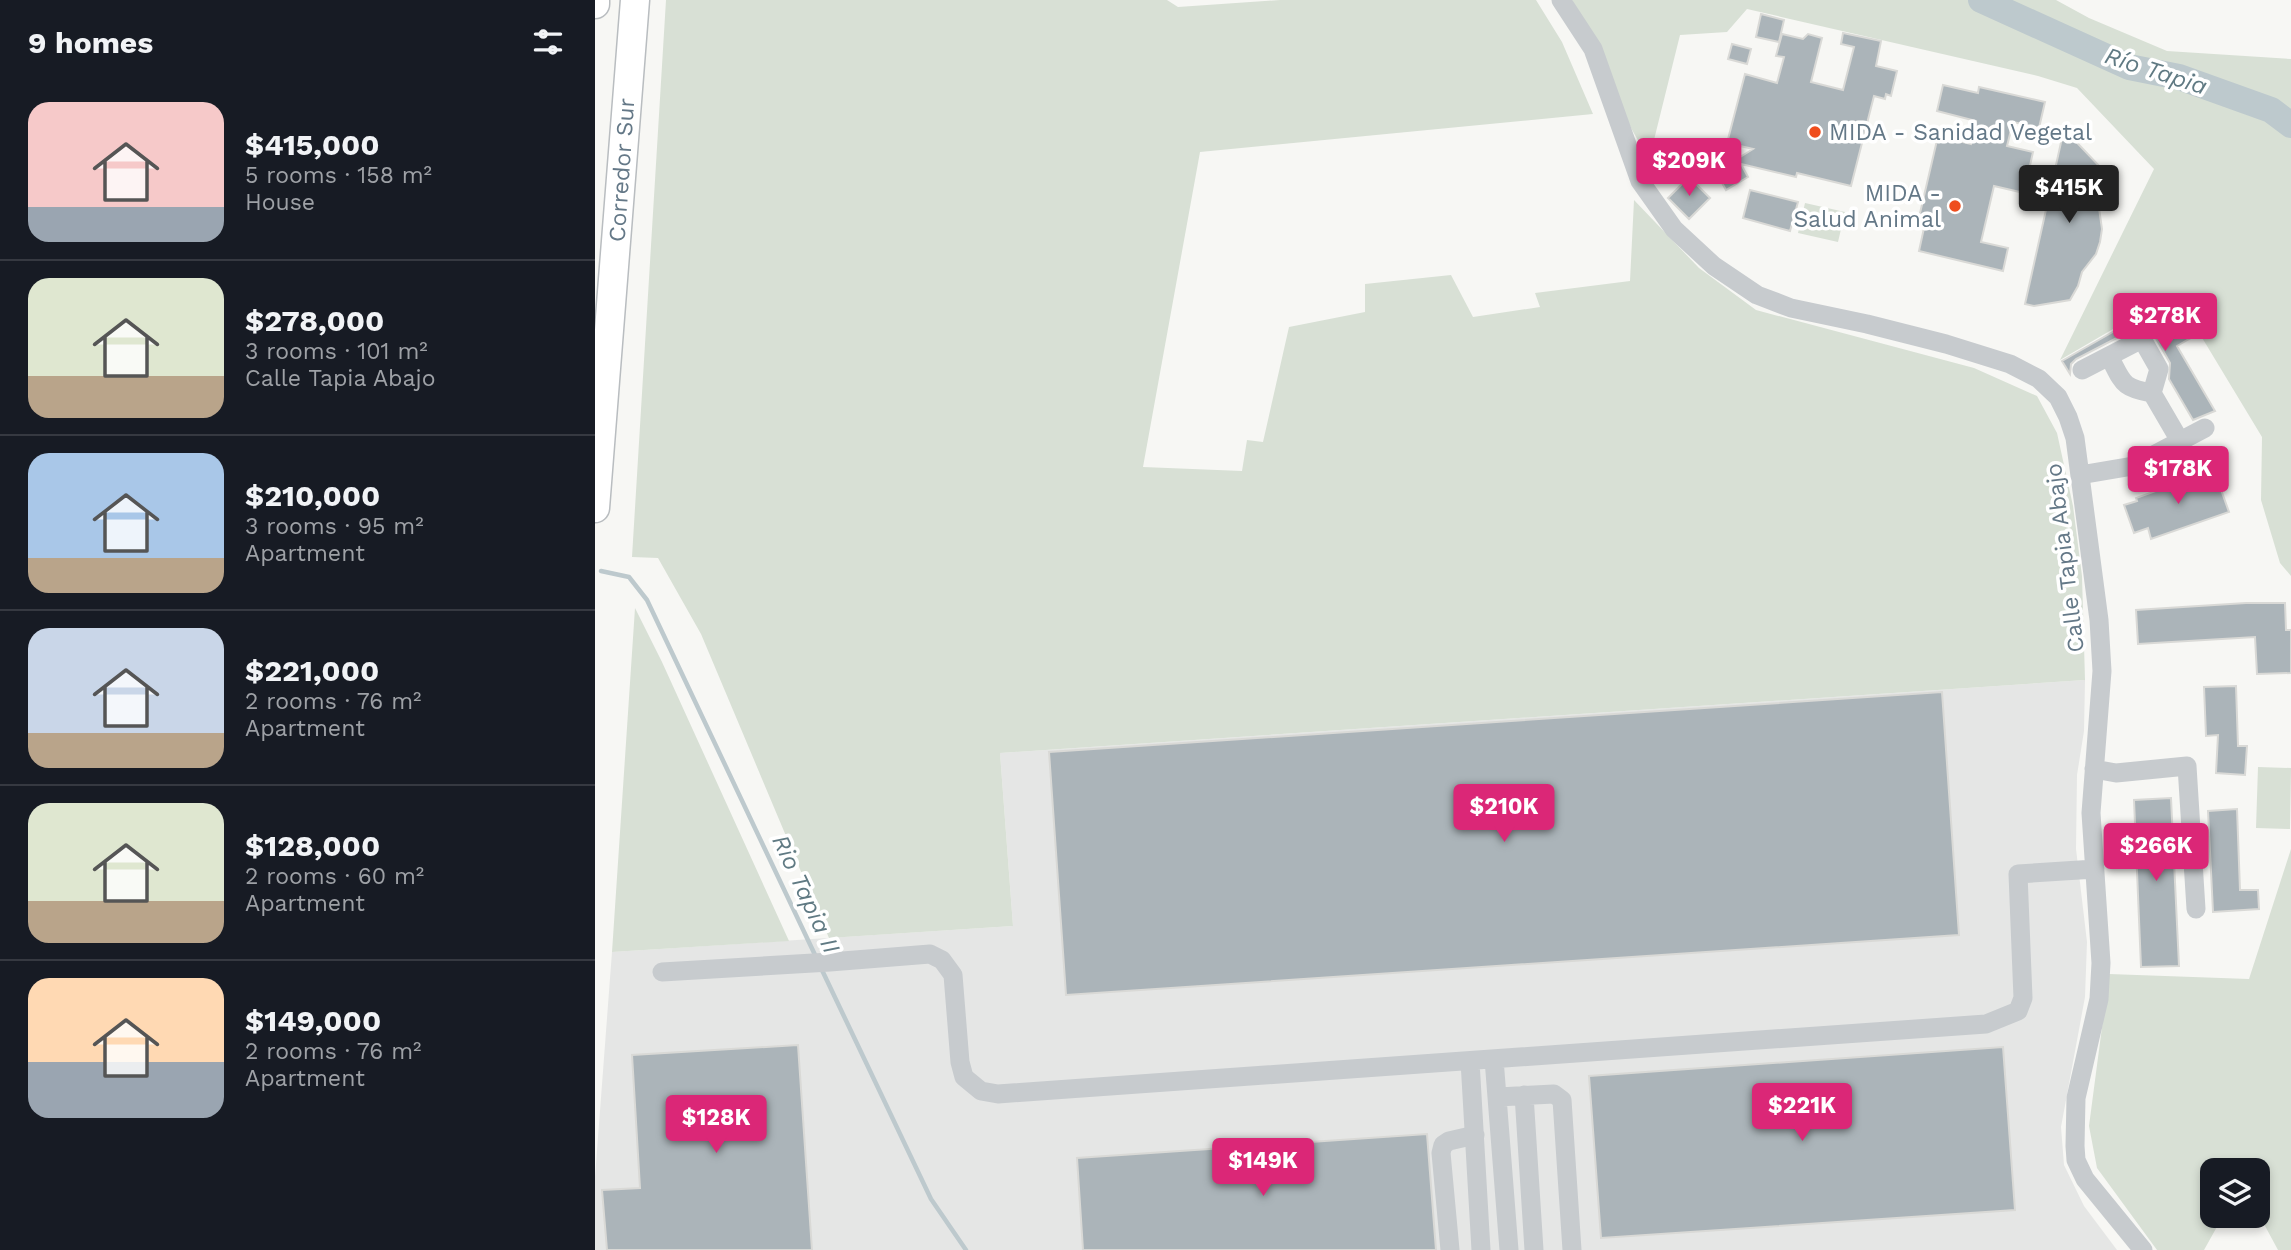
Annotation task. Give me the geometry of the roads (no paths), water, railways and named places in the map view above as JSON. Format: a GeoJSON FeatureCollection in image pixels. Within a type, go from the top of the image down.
{"type":"FeatureCollection","features":[{"type":"Feature","properties":{"kind":"highway","name":"Corredor Sur"},"geometry":{"type":"LineString","coordinates":[[595,508],[635,0]]}},
{"type":"Feature","properties":{"kind":"street","name":"Calle Tapia Abajo"},"geometry":{"type":"LineString","coordinates":[[1561,0],[1593,49],[1640,181],[1674,229],[1714,266],[1757,295],[1791,308],[1946,344],[2010,364],[2039,379],[2059,397],[2068,416],[2075,438],[2080,475],[2099,620],[2102,671],[2091,813],[2101,963],[2099,999],[2076,1098],[2076,1160],[2085,1179],[2143,1250]]}},
{"type":"Feature","properties":{"kind":"street"},"geometry":{"type":"LineString","coordinates":[[2082,370],[2142,339],[2159,369],[2152,393],[2180,441]]}},
{"type":"Feature","properties":{"kind":"street"},"geometry":{"type":"LineString","coordinates":[[2109,356],[2126,387],[2152,393]]}},
{"type":"Feature","properties":{"kind":"street"},"geometry":{"type":"LineString","coordinates":[[2080,475],[2133,466],[2206,428]]}},
{"type":"Feature","properties":{"kind":"street"},"geometry":{"type":"LineString","coordinates":[[2094,769],[2116,773],[2187,766],[2196,909]]}},
{"type":"Feature","properties":{"kind":"street"},"geometry":{"type":"LineString","coordinates":[[662,972],[930,954],[942,960],[953,975],[960,1062],[964,1077],[981,1091],[999,1094],[1986,1024],[2018,1011],[2024,999],[2018,874],[2095,869]]}},
{"type":"Feature","properties":{"kind":"street"},"geometry":{"type":"LineString","coordinates":[[1494,1059],[1509,1250]]}},
{"type":"Feature","properties":{"kind":"street"},"geometry":{"type":"LineString","coordinates":[[1470,1060],[1481,1250]]}},
{"type":"Feature","properties":{"kind":"street"},"geometry":{"type":"LineString","coordinates":[[1498,1097],[1554,1094],[1562,1100],[1571,1250]]}},
{"type":"Feature","properties":{"kind":"street"},"geometry":{"type":"LineString","coordinates":[[1524,1095],[1534,1250]]}},
{"type":"Feature","properties":{"kind":"street"},"geometry":{"type":"LineString","coordinates":[[1450,1250],[1441,1153],[1443,1145],[1449,1141],[1475,1135]]}},
{"type":"Feature","properties":{"kind":"waterway","name":"Río Tapia"},"geometry":{"type":"LineString","coordinates":[[1981,0],[2129,67],[2179,77],[2271,110],[2291,125]]}},
{"type":"Feature","properties":{"kind":"waterway","name":"Rio Tapia II"},"geometry":{"type":"LineString","coordinates":[[601,571],[629,577],[647,600],[816,957]]}},
{"type":"Feature","properties":{"kind":"waterway","name":"Rio Tapia II"},"geometry":{"type":"LineString","coordinates":[[821,968],[931,1199],[966,1250]]}},
{"type":"Feature","properties":{"kind":"place","name":"MIDA - Sanidad Vegetal"},"geometry":{"type":"Point","coordinates":[1815,132]}},
{"type":"Feature","properties":{"kind":"place","name":"MIDA - Salud Animal"},"geometry":{"type":"Point","coordinates":[1955,206]}}]}
